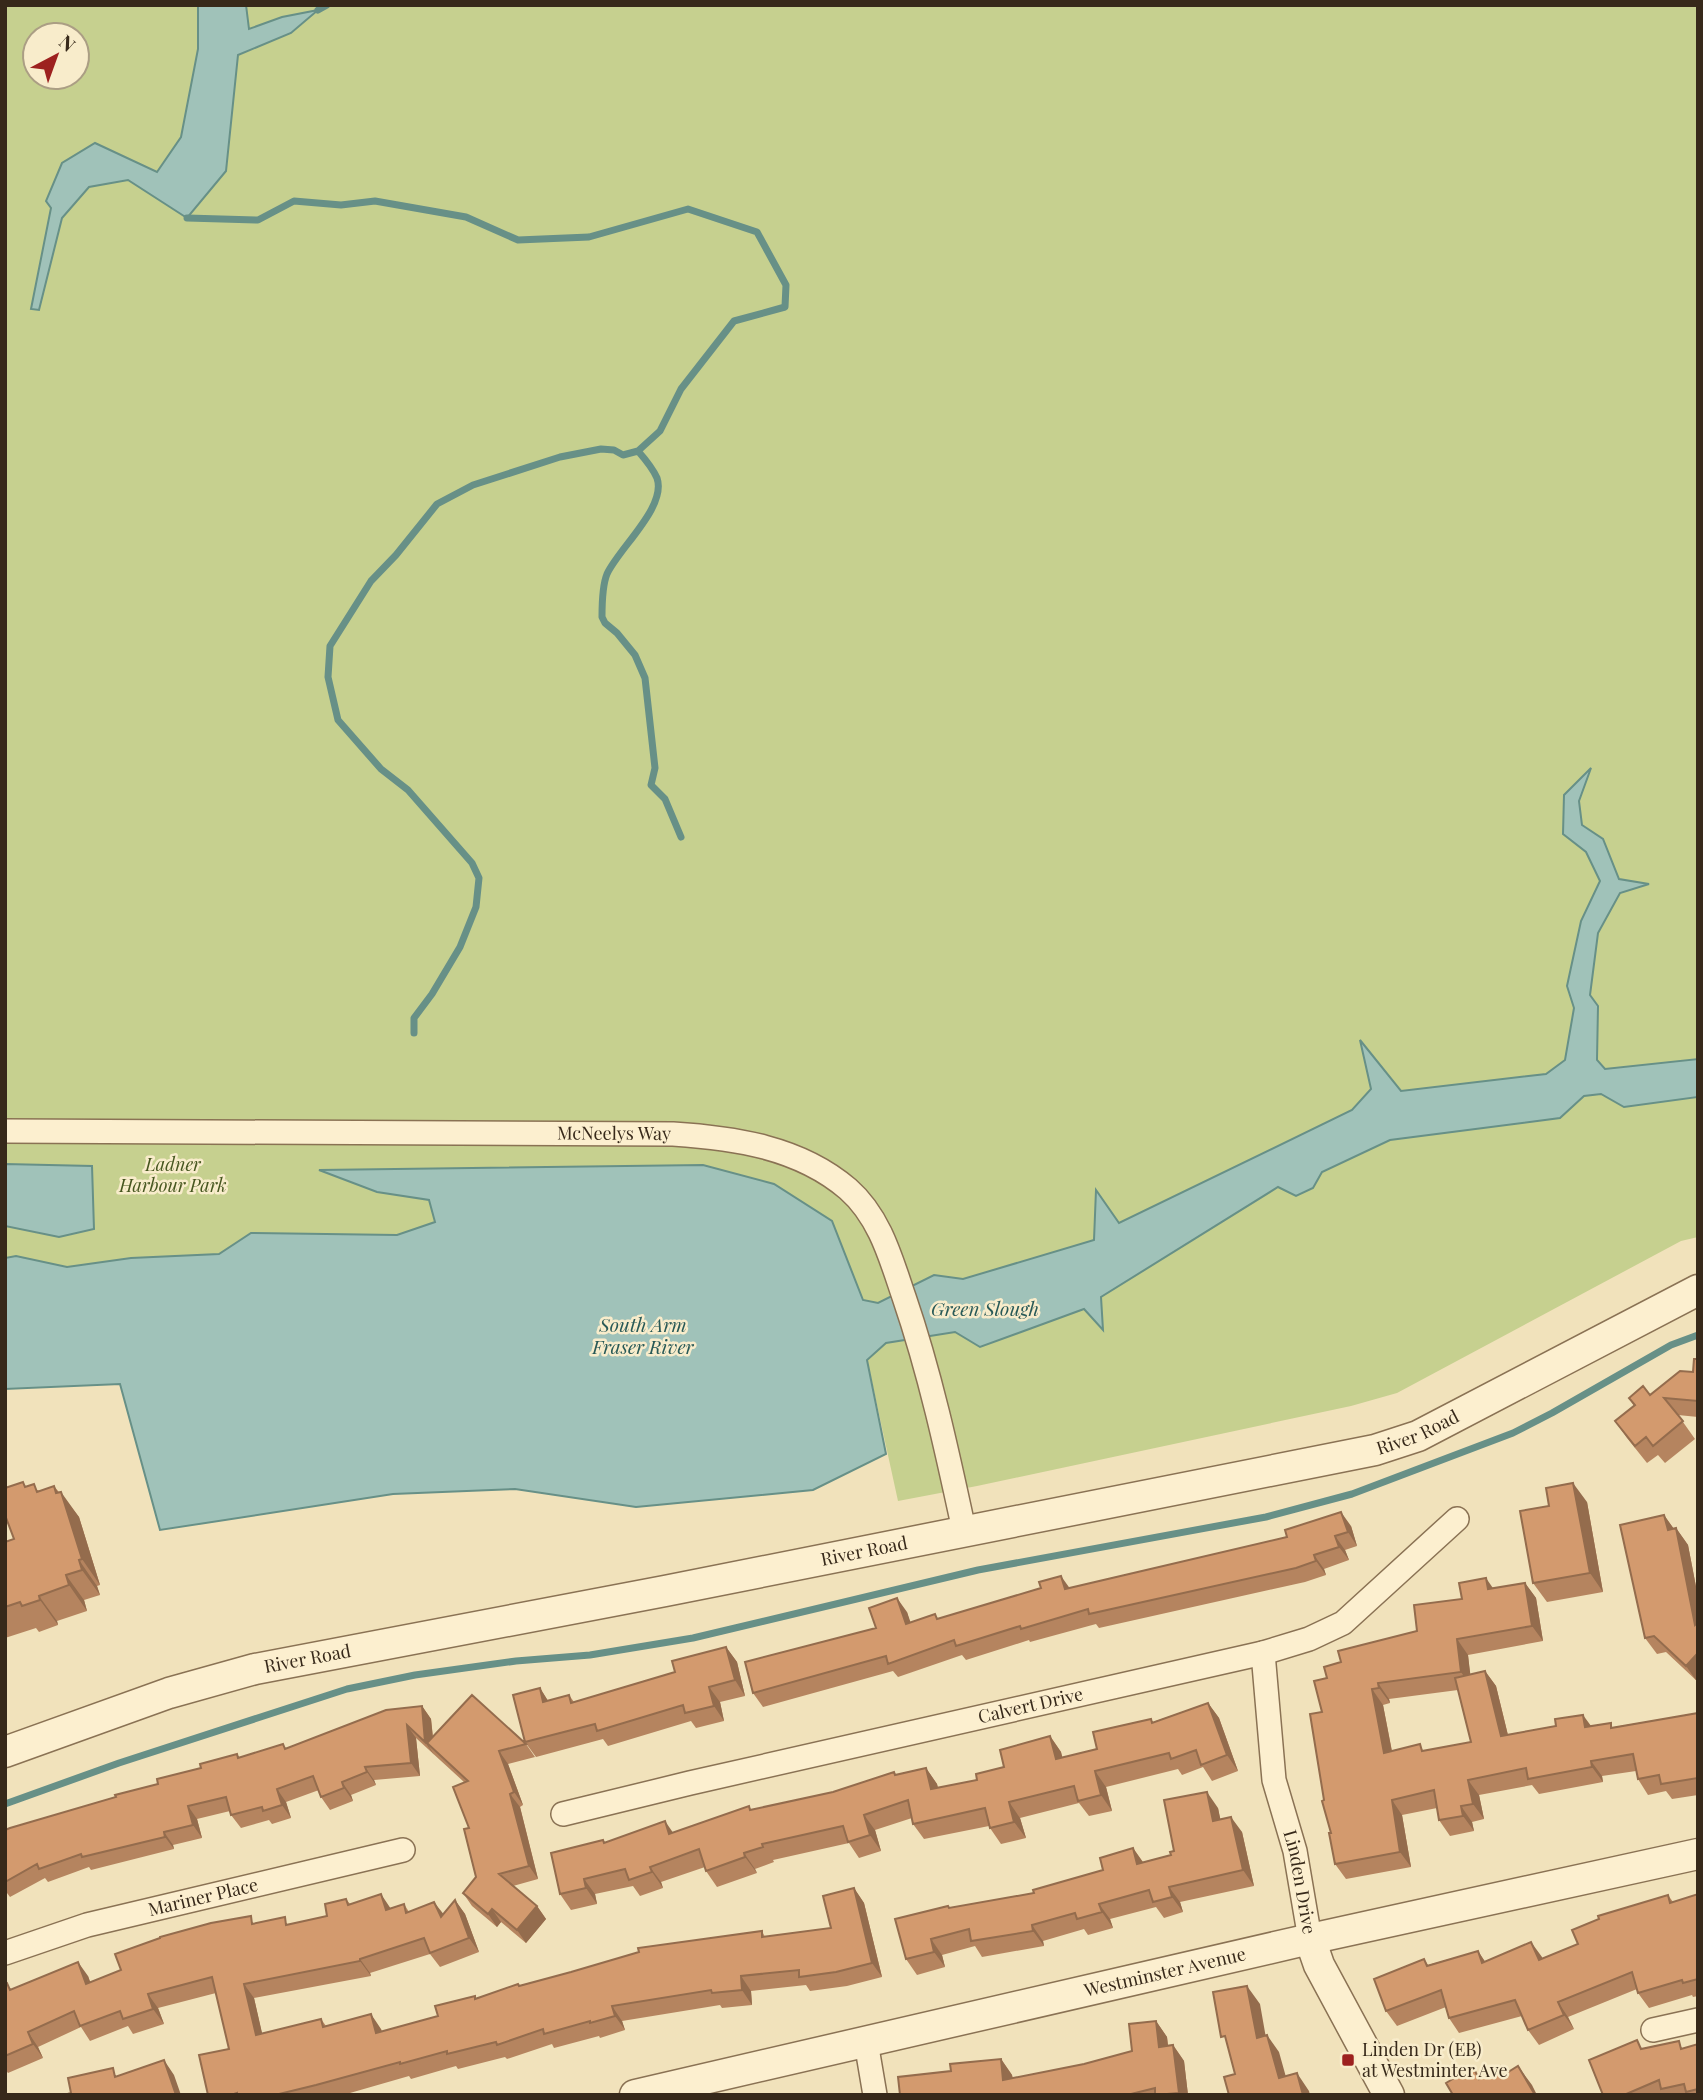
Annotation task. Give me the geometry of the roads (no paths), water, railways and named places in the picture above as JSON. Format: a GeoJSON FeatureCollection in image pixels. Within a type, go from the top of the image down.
{"type":"FeatureCollection","features":[{"type":"Feature","properties":{"kind":"street","name":"McNeelys Way"},"geometry":{"type":"LineString","coordinates":[[5,1131],[659,1134],[714,1137],[764,1145],[818,1169],[849,1190],[870,1215],[885,1239],[924,1355],[964,1530]]}},
{"type":"Feature","properties":{"kind":"street","name":"River Road"},"geometry":{"type":"LineString","coordinates":[[5,1752],[169,1693],[255,1669],[1329,1461],[1418,1436],[1698,1290]]}},
{"type":"Feature","properties":{"kind":"street","name":"Calvert Drive"},"geometry":{"type":"LineString","coordinates":[[563,1814],[1263,1653],[1309,1639],[1343,1623],[1457,1518]]}},
{"type":"Feature","properties":{"kind":"street","name":"Linden Drive"},"geometry":{"type":"LineString","coordinates":[[1263,1653],[1274,1780],[1295,1851],[1310,1939],[1320,1965],[1389,2095]]}},
{"type":"Feature","properties":{"kind":"street","name":"Mariner Place"},"geometry":{"type":"LineString","coordinates":[[5,1953],[86,1925],[403,1850]]}},
{"type":"Feature","properties":{"kind":"street","name":"Westminster Avenue"},"geometry":{"type":"LineString","coordinates":[[635,2095],[1310,1939],[1698,1854]]}},
{"type":"Feature","properties":{"kind":"street"},"geometry":{"type":"LineString","coordinates":[[1653,2030],[1698,2020]]}},
{"type":"Feature","properties":{"kind":"street"},"geometry":{"type":"LineString","coordinates":[[866,2042],[875,2095]]}},
{"type":"Feature","properties":{"kind":"water"},"geometry":{"type":"Polygon","coordinates":[[[198,5],[246,5],[249,29],[282,17],[318,10],[291,33],[238,55],[226,171],[187,218],[128,180],[89,187],[62,218],[39,310],[31,309],[51,208],[46,201],[62,163],[95,143],[157,172],[181,137],[198,49],[198,5]]]}},
{"type":"Feature","properties":{"kind":"water","name":"South Arm Fraser River"},"geometry":{"type":"Polygon","coordinates":[[[1591,768],[1579,801],[1582,825],[1603,839],[1619,879],[1649,884],[1620,893],[1598,933],[1590,995],[1598,1006],[1597,1060],[1605,1069],[1698,1059],[1698,1097],[1624,1107],[1601,1094],[1584,1096],[1560,1118],[1390,1140],[1322,1172],[1313,1188],[1296,1196],[1278,1187],[1101,1297],[1103,1330],[1084,1309],[980,1347],[955,1332],[886,1343],[867,1360],[886,1454],[813,1490],[636,1507],[515,1489],[393,1494],[160,1530],[120,1384],[5,1389],[5,1258],[16,1256],[67,1267],[131,1258],[219,1254],[251,1233],[397,1235],[435,1222],[429,1200],[377,1192],[319,1170],[703,1165],[774,1184],[832,1221],[863,1300],[878,1303],[934,1275],[963,1279],[1094,1240],[1096,1190],[1119,1223],[1352,1110],[1371,1089],[1360,1040],[1401,1091],[1546,1074],[1565,1060],[1574,1008],[1567,986],[1581,921],[1600,881],[1586,852],[1563,834],[1564,795],[1591,768]]]}},
{"type":"Feature","properties":{"kind":"water"},"geometry":{"type":"Polygon","coordinates":[[[5,1164],[92,1166],[94,1229],[59,1237],[5,1226],[5,1164]]]}},
{"type":"Feature","properties":{"kind":"waterway"},"geometry":{"type":"LineString","coordinates":[[318,10],[327,5]]}},
{"type":"Feature","properties":{"kind":"waterway"},"geometry":{"type":"LineString","coordinates":[[187,218],[258,220],[294,201],[341,205],[375,201],[466,217],[518,240],[589,237],[688,209],[757,232],[786,285],[785,307],[734,321],[681,389],[660,431],[638,451],[623,455],[614,450],[601,449],[560,457],[473,485],[437,504],[371,581],[330,646],[328,677],[338,720],[381,769],[408,790],[472,863],[479,878],[476,907],[460,947],[414,1018],[414,1033]]}},
{"type":"Feature","properties":{"kind":"waterway"},"geometry":{"type":"LineString","coordinates":[[638,451],[657,478],[658,489],[649,514],[607,574],[603,589],[602,617],[635,655],[645,678],[655,768],[651,785],[665,799],[681,837]]}},
{"type":"Feature","properties":{"kind":"waterway"},"geometry":{"type":"LineString","coordinates":[[5,1804],[119,1763],[347,1689],[415,1675],[516,1661],[590,1655],[693,1638],[978,1570],[1266,1517],[1352,1494],[1513,1433],[1671,1345],[1698,1335]]}},
{"type":"Feature","properties":{"kind":"place","name":"Linden Dr (EB) at Westminter Ave"},"geometry":{"type":"Point","coordinates":[1348,2060]}},
{"type":"Feature","properties":{"kind":"park label","name":"Ladner Harbour Park"},"geometry":{"type":"Point","coordinates":[173,1175]}},
{"type":"Feature","properties":{"kind":"water label","name":"Green Slough"},"geometry":{"type":"Point","coordinates":[985,1309]}}]}
